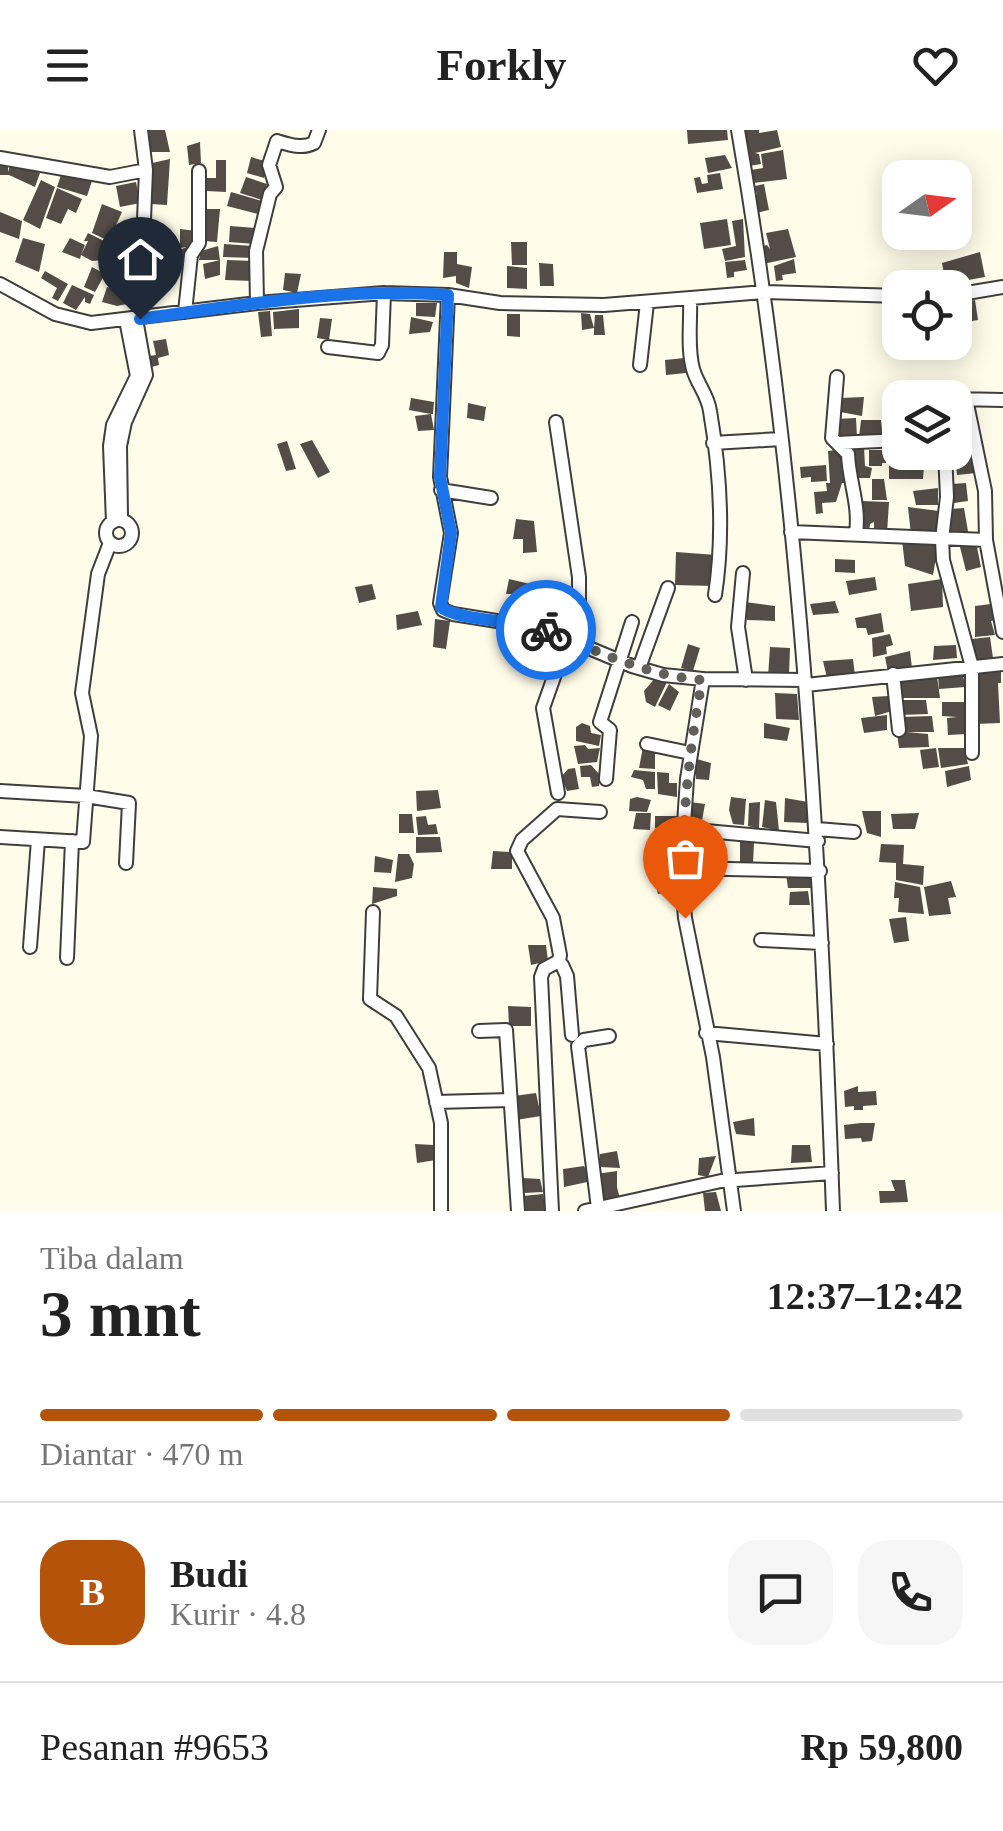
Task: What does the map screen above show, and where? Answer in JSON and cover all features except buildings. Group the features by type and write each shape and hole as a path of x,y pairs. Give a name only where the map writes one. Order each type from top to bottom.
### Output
{"street":[{"path":"117,521 110,446 112,425 146,376 134,320 147,205 141,130"},
{"path":"257,303 256,252 270,194 276,186 270,165 277,142 309,146 319,130"},
{"path":"738,130 765,292 805,682 820,871 833,1211"},
{"path":"0,158 110,177 146,170"},
{"path":"185,312 192,255 199,243 200,171"},
{"path":"0,284 66,319 91,323 384,293 448,295 500,303 646,303 765,292 882,295"},
{"path":"972,292 1003,286"},
{"path":"328,347 378,353 382,345 384,293"},
{"path":"448,295 442,367 441,490 451,533 440,603 443,610 530,625 639,668 702,680 805,682 1003,664"},
{"path":"690,300 692,365 706,394 713,443 720,547 716,595"},
{"path":"640,365 646,303"},
{"path":"834,443 831,432 838,377"},
{"path":"972,399 1003,400"},
{"path":"556,422 579,566 579,606 543,708 558,793"},
{"path":"713,443 781,439"},
{"path":"834,443 882,441"},
{"path":"834,443 844,446 848,454 848,478 857,504 856,533"},
{"path":"972,443 985,491 986,540 1003,632"},
{"path":"946,470 948,497 942,539 945,574 972,667 972,752"},
{"path":"441,490 491,498"},
{"path":"0,838 84,842 91,736 82,693 98,574 110,543 107,528 117,521 128,523 132,539 126,545 110,543"},
{"path":"791,532 986,540"},
{"path":"743,573 738,627 746,680"},
{"path":"639,668 668,588"},
{"path":"606,779 610,730 600,722 632,622"},
{"path":"894,674 899,730"},
{"path":"702,680 690,753 681,868 685,918 713,1057 734,1211"},
{"path":"647,744 690,753"},
{"path":"0,791 129,803 126,863"},
{"path":"552,1211 541,978 544,969 557,962 560,955 553,918 517,850 522,840 558,809 600,812"},
{"path":"684,829 818,835 854,832"},
{"path":"30,947 38,840"},
{"path":"66,958 72,842"},
{"path":"681,868 820,871"},
{"path":"373,912 370,998 391,1010 429,1068 441,1131 441,1211"},
{"path":"761,940 822,942"},
{"path":"557,962 567,976 572,1035"},
{"path":"480,1031 506,1030 518,1211"},
{"path":"706,1033 827,1044"},
{"path":"609,1036 584,1040 578,1046 592,1210 617,1208 731,1180 832,1173"},
{"path":"436,1102 510,1100"}],"way so far":[{"path":"546,630 632,666 702,680 687,778 681,868 685,918"}],"route":[{"path":"140,319 257,303 384,293 448,295 440,477 451,533 441,607 453,614 519,622 546,630"}]}
